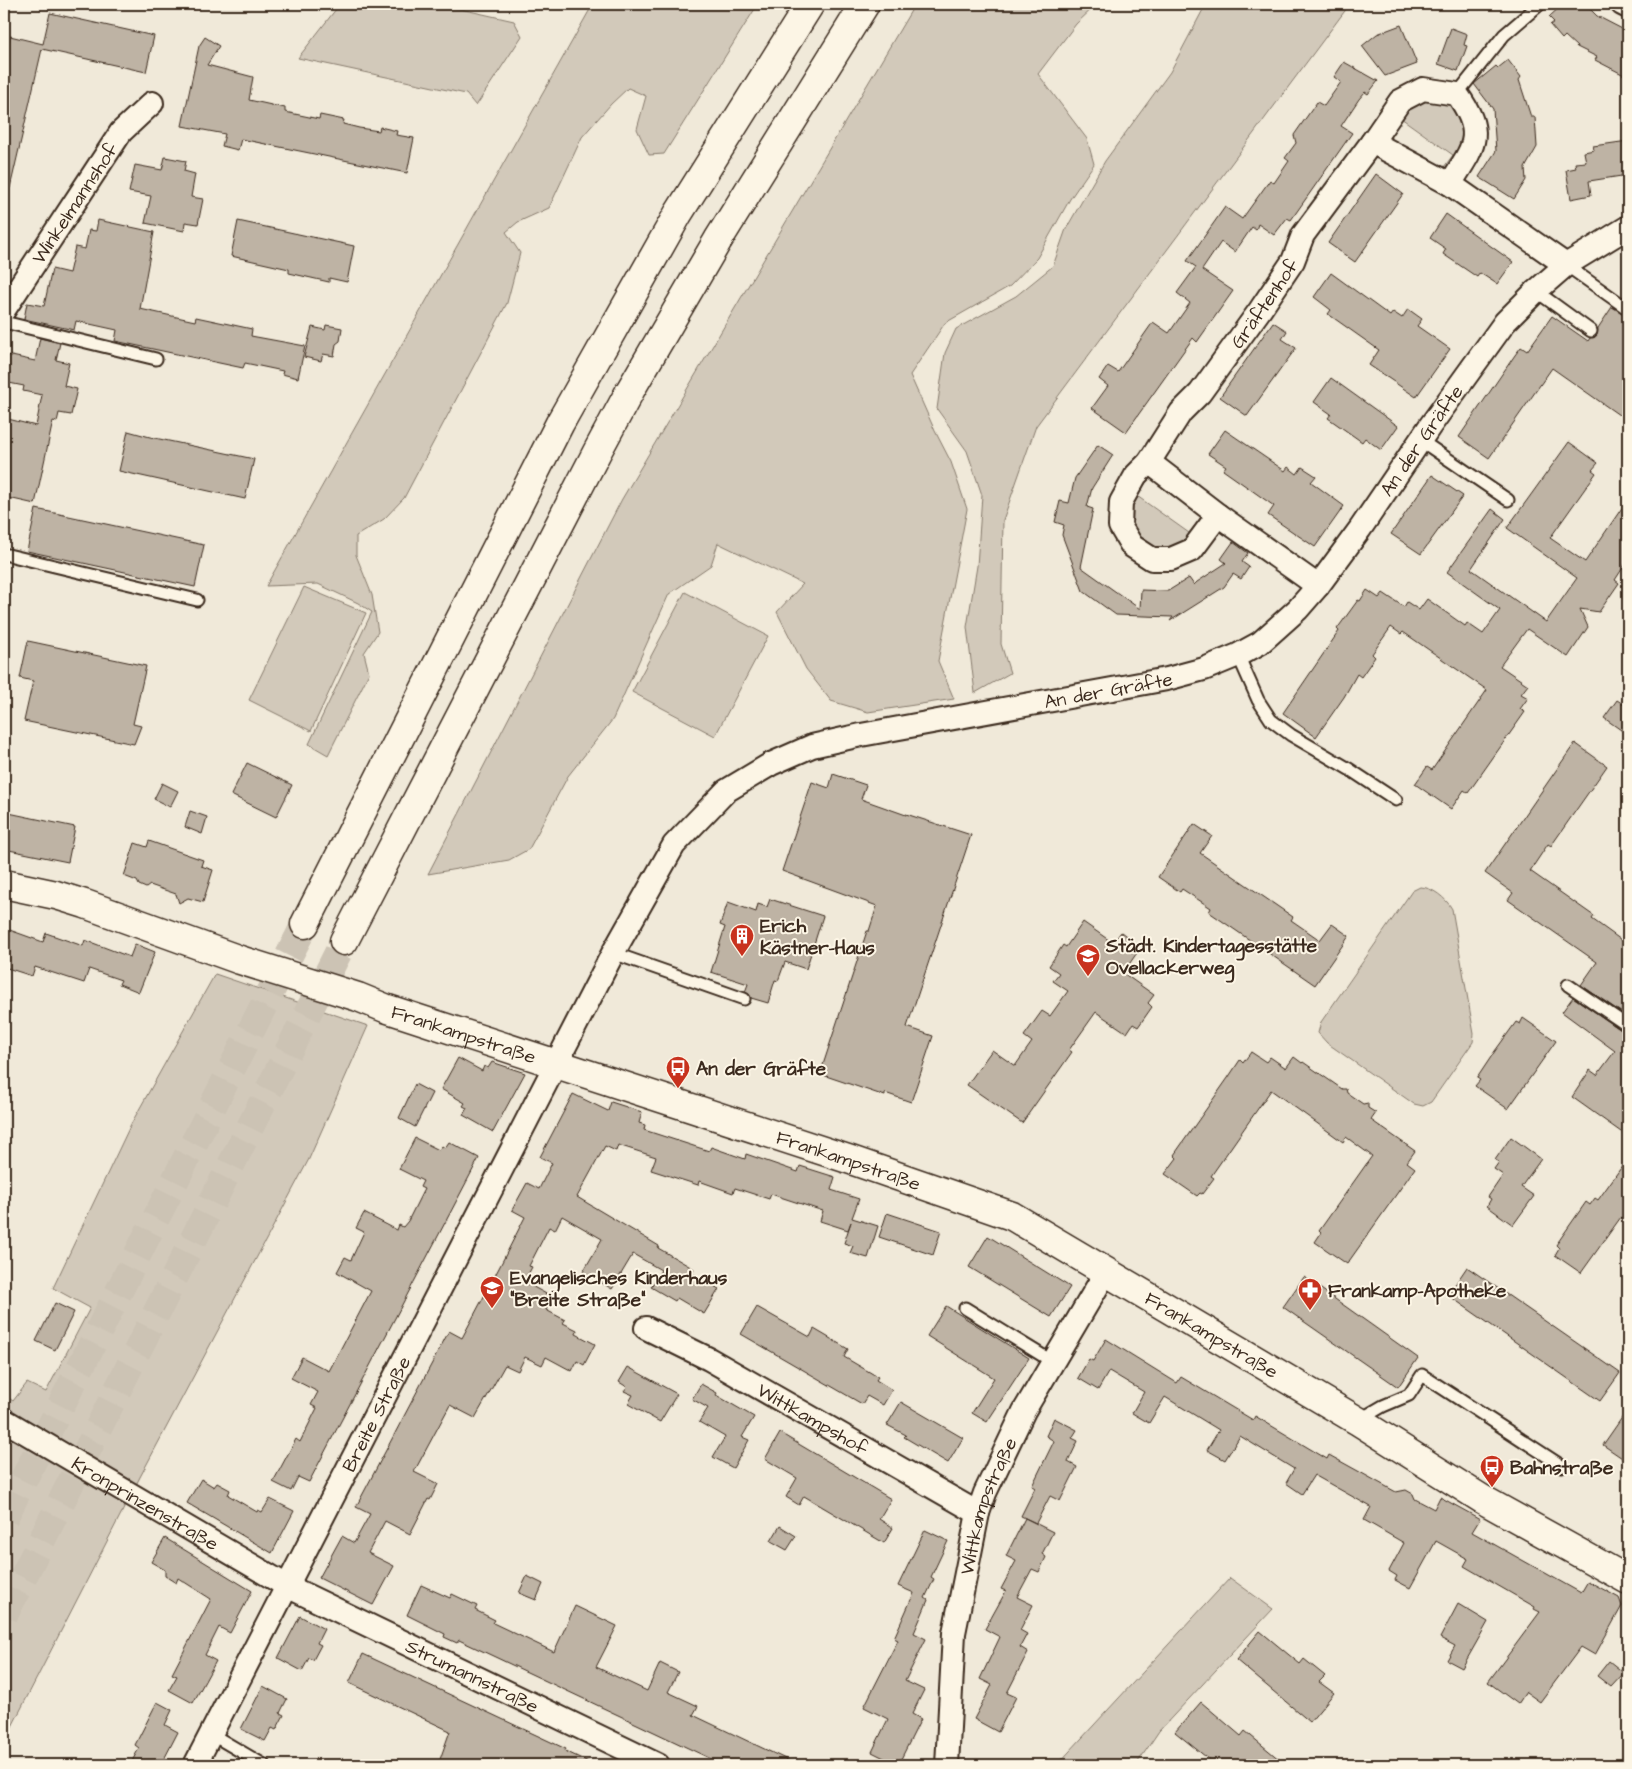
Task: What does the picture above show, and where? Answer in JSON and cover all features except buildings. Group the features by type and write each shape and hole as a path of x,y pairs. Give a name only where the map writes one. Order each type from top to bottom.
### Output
{"main road":[{"path":"305,924 560,423 678,214 810,4"},
{"path":"344,941 631,389 718,240 865,4"},
{"name":"Frankampstraße","path":"4,884 56,895 85,904 240,960 556,1062 851,1160 1012,1216 1358,1421 1482,1499 1628,1580"}],"street":[{"path":"1622,4 1628,7"},
{"name":"Gräftenhof","path":"1218,516 1192,550 1171,559 1152,559 1132,546 1120,526 1121,502 1136,475 1150,462 1181,412 1200,393 1260,310 1293,261 1303,235 1400,101 1423,89 1457,94"},
{"path":"1450,184 1471,150 1475,131 1470,112 1457,94"},
{"name":"Winkelmannshof","path":"4,310 121,132 152,103"},
{"path":"1372,142 1450,184 1566,265"},
{"name":"An der Gräfte","path":"556,1062 613,954 674,845 726,791 771,764 812,746 978,712 1167,679 1204,669 1238,655 1260,642 1298,609 1318,586 1505,322 1566,265 1628,227"},
{"path":"1150,462 1218,516 1318,586"},
{"name":"Breite Straße","path":"196,1765 556,1062"},
{"name":"Wittkampstraße","path":"947,1765 954,1634 978,1513 985,1493 1024,1411 1106,1272"},
{"name":"Wittkampshof","path":"646,1328 709,1358 978,1513"},
{"name":"Kronprinzenstraße","path":"4,1420 287,1586"},
{"name":"Strumannstraße","path":"287,1586 658,1765"}],"lane":[{"path":"1457,94 1504,35 1540,4"},
{"path":"1566,265 1628,309"},
{"path":"1536,291 1591,332"},
{"path":"4,322 156,359"},
{"path":"1420,440 1508,500"},
{"path":"4,554 198,600"},
{"path":"1238,655 1258,700 1271,720 1396,800"},
{"path":"613,954 744,999"},
{"path":"1568,985 1628,1026"},
{"path":"965,1308 1053,1362"},
{"path":"1358,1421 1384,1406 1409,1395 1422,1376 1562,1466"},
{"path":"211,1734 264,1765"}],"shaded area":[{"path":"340,4 438,4 514,21 522,36 476,106 466,94 298,58"},
{"path":"593,4 758,4 664,154 649,155 637,129 646,96 628,88 582,137 549,208 518,222 506,232 520,253 507,303 404,498 384,519 356,536 356,555 372,595 378,632 364,653 369,673 328,755 309,744 372,612 358,603 318,584 266,586"},
{"path":"915,4 1097,4 1076,24 1038,74 1087,139 1094,164 1070,199 1037,258 1010,286 945,323 910,375 951,462 967,509 938,661 954,699 868,712 831,701 806,669 777,612 803,584 718,543 711,565 669,594 613,719 568,776 529,849 509,860 428,874 622,499"},
{"path":"1206,4 1350,4 1036,426 1003,520 1001,644 1010,673 975,693 967,627 977,566 982,495 967,451 937,409 945,353 956,329 1016,296 1053,266 1066,229 1105,161 1170,72"},
{"path":"1420,99 1450,104 1462,121 1464,144 1447,170 1444,167 1453,155 1401,118 1405,107"},
{"path":"1145,477 1148,480 1137,496 1189,533 1201,517 1204,519 1190,539 1169,550 1150,548 1132,533 1129,502"},
{"path":"304,587 366,613 311,731 249,700"},
{"path":"685,592 768,636 715,736 632,692"},
{"path":"1425,887 1438,894 1452,909 1474,1034 1473,1042 1431,1102 1423,1106 1414,1104 1327,1043 1318,1033 1321,1022 1412,891"},
{"path":"215,974 368,1026 309,1159 140,1477 4,1742 4,1395 13,1401 27,1383 46,1392 90,1308 53,1288 131,1124"},
{"path":"1230,1578 1273,1609 1159,1731 1136,1765 1057,1765"}],"tunnel":[{"path":"4,1518 305,924"},
{"path":"4,1615 344,941"}],"place":[{"name":"Erich Kästner-Haus","path":"742,957"},
{"name":"Städt. Kindertagesstätte Ovellackerweg","path":"1088,977"},
{"name":"An der Gräfte","path":"678,1089"},
{"name":"Evangelisches Kinderhaus \"Breite Straße\"","path":"492,1309"},
{"name":"Frankamp-Apotheke","path":"1310,1311"},
{"name":"Bahnstraße","path":"1492,1488"}]}
